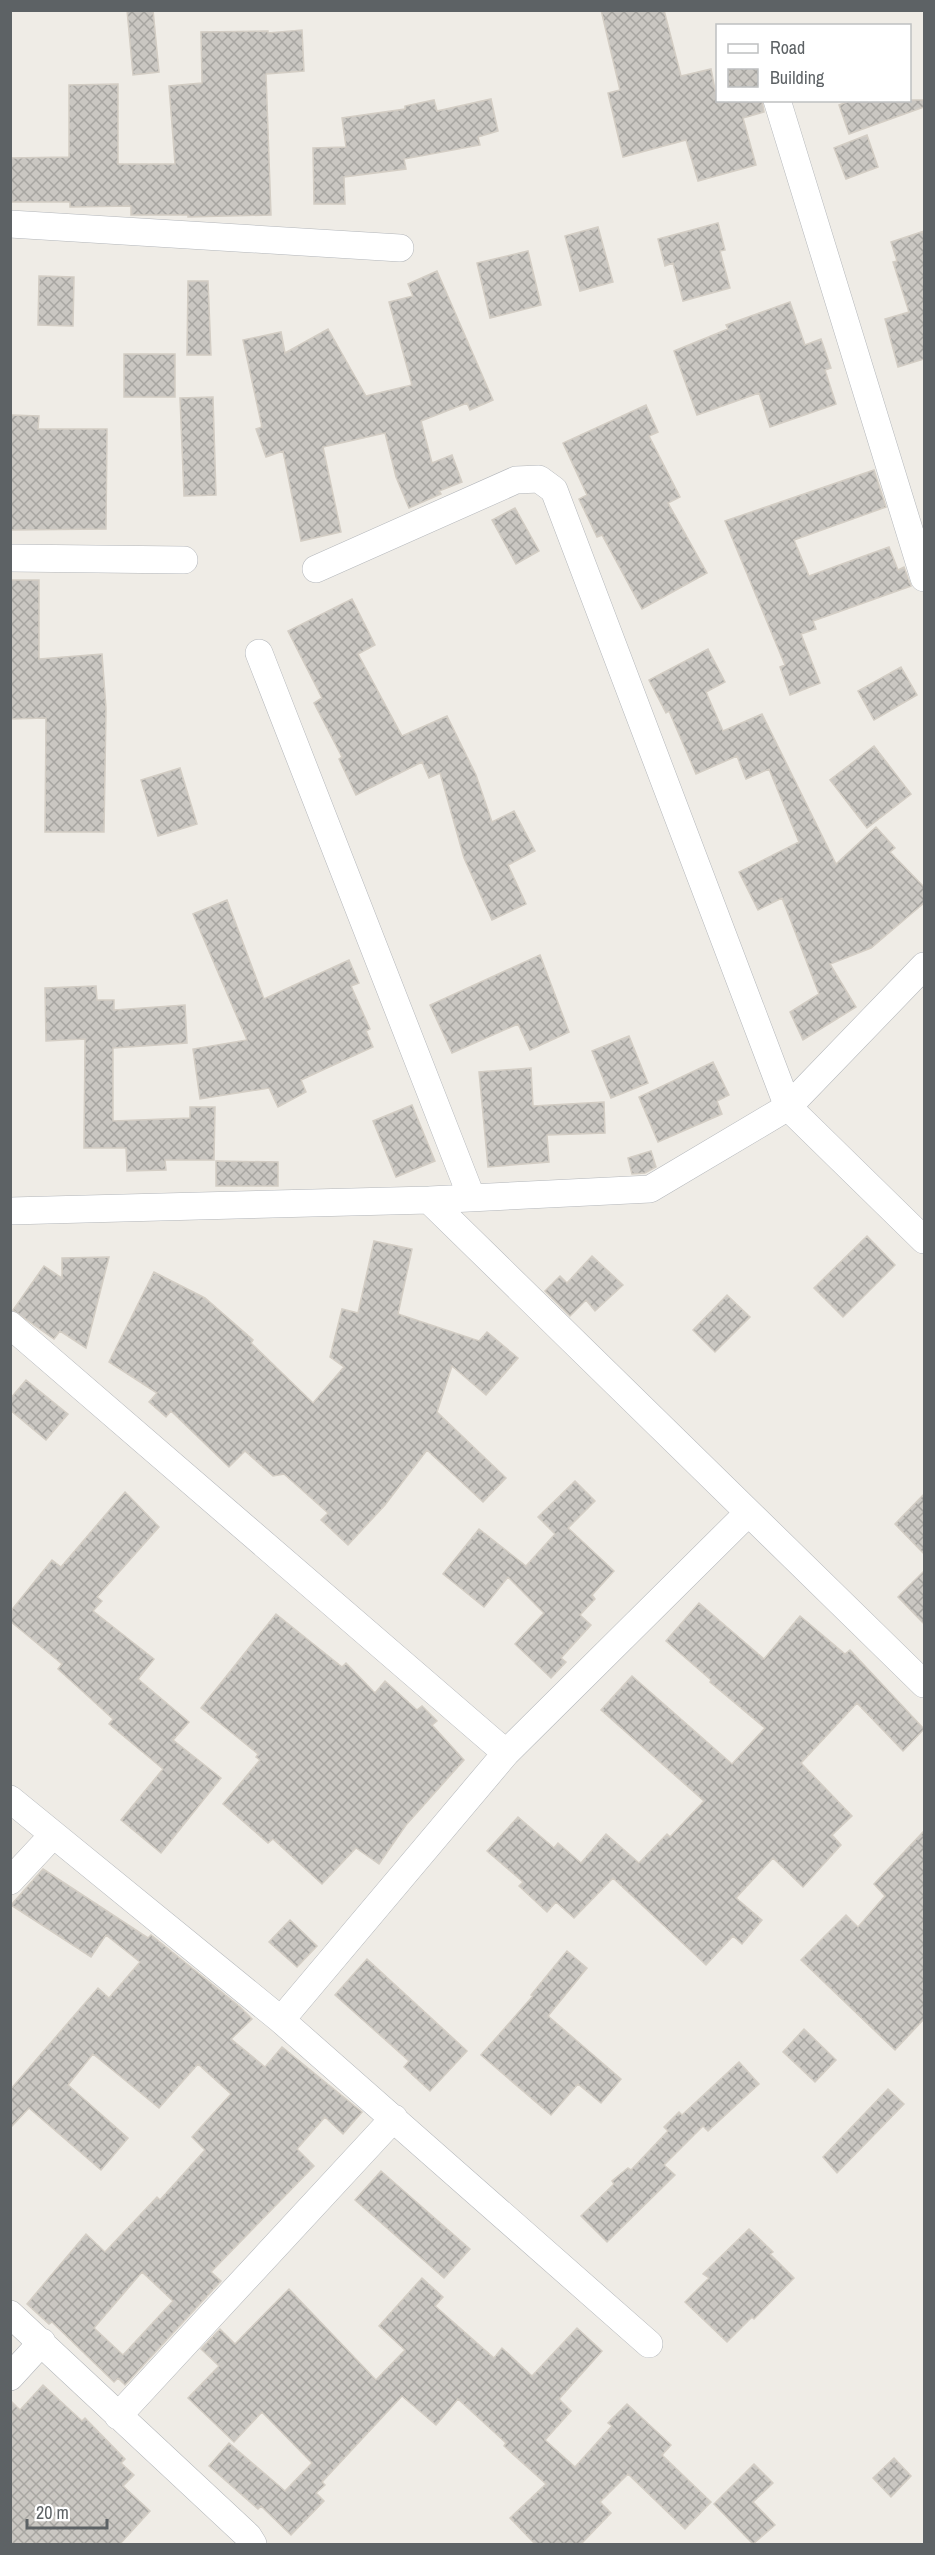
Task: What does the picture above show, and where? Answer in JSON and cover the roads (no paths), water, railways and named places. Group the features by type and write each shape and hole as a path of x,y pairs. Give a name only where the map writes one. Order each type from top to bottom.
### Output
{"street":[{"path":"778,102 924,578"},
{"path":"10,224 399,248"},
{"path":"316,569 516,480 539,479 554,489 788,1107 924,1240"},
{"path":"10,558 184,560"},
{"path":"259,653 471,1196"},
{"path":"10,1211 429,1200 471,1196 650,1189 788,1107 924,966"},
{"path":"429,1200 924,1684"},
{"path":"10,1325 506,1753"},
{"path":"281,2020 506,1753 748,1513"},
{"path":"10,1799 281,2020 649,2344"},
{"path":"10,1881 53,1835"},
{"path":"118,2416 394,2118"},
{"path":"10,2314 248,2536 253,2544"},
{"path":"10,2377 42,2342"}]}
